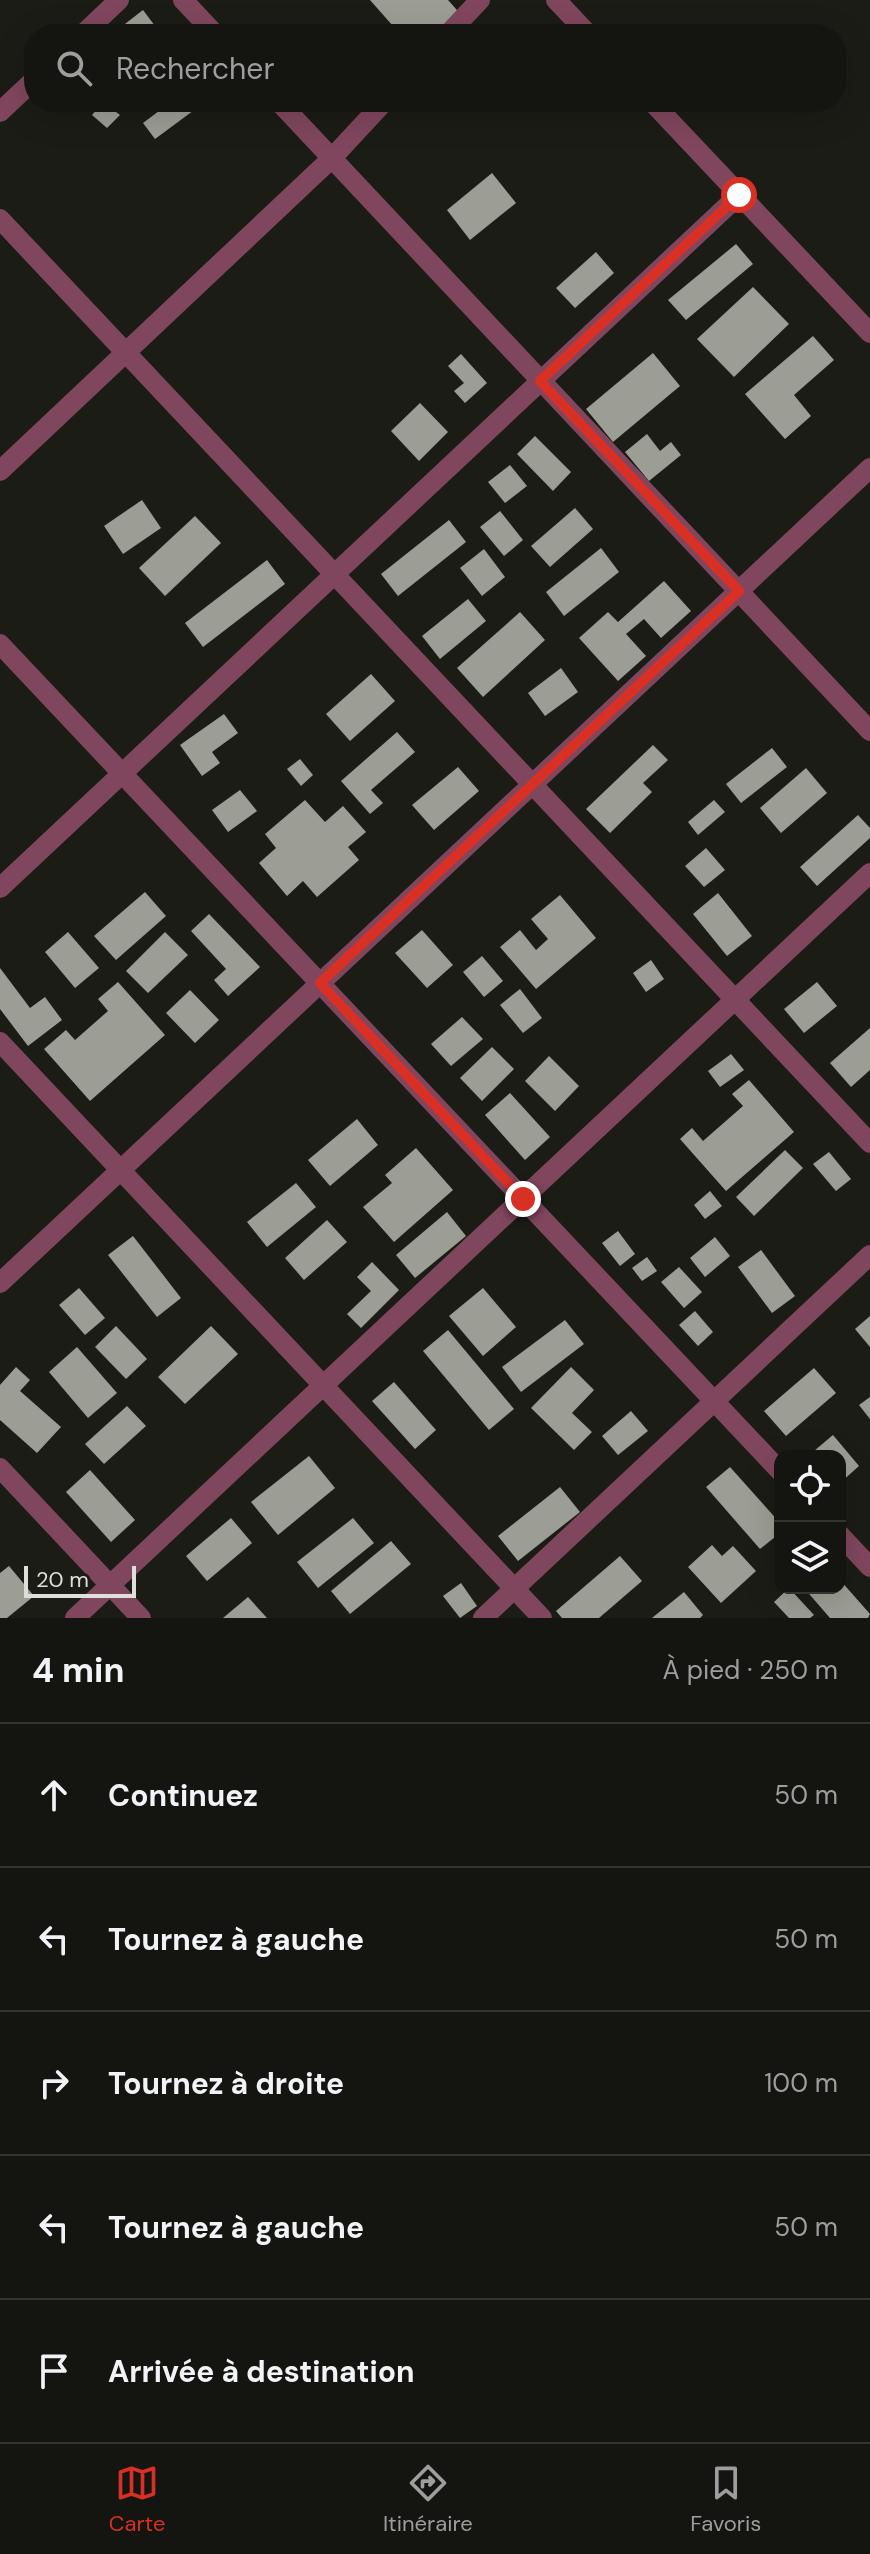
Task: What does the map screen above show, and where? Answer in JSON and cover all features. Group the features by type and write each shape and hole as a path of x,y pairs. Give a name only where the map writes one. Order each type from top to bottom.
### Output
{"street":[{"path":"94,24 119,0"},
{"path":"183,0 206,24"},
{"path":"457,24 480,0"},
{"path":"556,0 579,24"},
{"path":"0,112 24,89"},
{"path":"288,112 870,731"},
{"path":"0,471 332,158 375,112"},
{"path":"661,112 870,333"},
{"path":"0,888 739,195"},
{"path":"0,219 870,1143"},
{"path":"0,1283 870,468"},
{"path":"0,644 774,1465"},
{"path":"75,1618 870,873"},
{"path":"0,1042 542,1618"},
{"path":"483,1618 870,1255"},
{"path":"0,1468 141,1618"},
{"path":"846,1541 870,1567"}],"building":[{"path":"370,0 448,0 464,18 457,24 391,24"},
{"path":"143,10 154,24 125,24"},
{"path":"95,112 116,112 120,115 107,128 92,115"},
{"path":"158,112 191,112 155,139 143,123"},
{"path":"492,173 516,203 470,240 447,210"},
{"path":"736,244 753,264 686,320 668,300"},
{"path":"596,252 614,273 575,308 556,288"},
{"path":"753,287 789,324 734,377 697,339"},
{"path":"813,336 834,360 794,395 811,416 785,439 745,394"},
{"path":"653,353 680,386 613,442 586,409"},
{"path":"461,354 487,383 465,403 454,391 464,383 448,366"},
{"path":"420,403 448,432 419,461 391,431"},
{"path":"647,434 660,451 671,442 681,455 649,481 625,452"},
{"path":"535,436 571,472 553,491 517,454"},
{"path":"510,465 527,486 505,503 488,482"},
{"path":"142,500 161,528 123,554 104,526"},
{"path":"575,508 593,529 550,567 531,546"},
{"path":"500,511 523,540 504,556 480,527"},
{"path":"195,516 221,543 165,596 139,568"},
{"path":"449,520 466,542 398,596 381,574"},
{"path":"601,548 619,572 564,616 546,592"},
{"path":"484,549 505,577 482,596 460,568"},
{"path":"267,560 285,584 203,647 185,623"},
{"path":"664,581 691,611 661,638 644,619 626,634 646,656 618,681 579,638 608,612 618,622"},
{"path":"468,599 486,621 440,659 422,636"},
{"path":"520,612 545,640 483,697 457,668"},
{"path":"561,668 578,692 545,716 528,693"},
{"path":"371,674 395,701 350,741 326,714"},
{"path":"224,714 238,733 212,752 220,763 202,776 180,745"},
{"path":"397,732 415,752 371,790 383,803 370,814 341,781"},
{"path":"653,745 668,760 643,783 652,792 610,833 586,809"},
{"path":"772,748 787,767 741,803 726,784"},
{"path":"300,759 313,775 301,786 287,769"},
{"path":"458,767 479,791 434,830 412,805"},
{"path":"806,768 827,793 781,833 760,808"},
{"path":"240,790 257,811 228,832 212,810"},
{"path":"305,800 325,822 343,806 366,832 348,847 359,860 317,897 303,881 287,896 259,863 276,848 265,834"},
{"path":"714,800 725,812 698,835 688,822"},
{"path":"858,815 870,828 870,838 817,886 800,867"},
{"path":"706,848 725,870 704,887 685,866"},
{"path":"145,892 166,916 116,960 94,936"},
{"path":"718,893 752,936 727,956 693,914"},
{"path":"560,895 596,938 536,989 500,947 520,930 536,950 548,939 531,919"},
{"path":"209,914 260,967 228,996 214,980 226,969 191,931"},
{"path":"422,930 453,965 427,988 395,953"},
{"path":"68,932 99,968 75,988 45,952"},
{"path":"165,932 188,955 148,993 126,971"},
{"path":"482,956 503,981 484,997 463,972"},
{"path":"651,960 664,979 646,992 633,973"},
{"path":"0,968 30,1008 45,997 62,1020 28,1046 0,1009"},
{"path":"118,982 165,1035 90,1101 44,1049 66,1030 75,1040 108,1011 98,999"},
{"path":"817,982 837,1006 804,1033 784,1009"},
{"path":"520,989 542,1018 523,1033 500,1005"},
{"path":"190,990 219,1020 195,1043 166,1013"},
{"path":"462,1017 483,1039 451,1066 431,1044"},
{"path":"870,1028 870,1070 851,1087 830,1063"},
{"path":"492,1047 514,1069 482,1101 460,1078"},
{"path":"731,1054 744,1070 720,1087 708,1071"},
{"path":"549,1056 579,1086 555,1111 525,1081"},
{"path":"749,1080 794,1132 726,1191 680,1139 692,1128 703,1141 743,1106 732,1094"},
{"path":"510,1093 550,1137 525,1160 485,1115"},
{"path":"357,1119 378,1145 330,1186 308,1160"},
{"path":"416,1148 453,1190 394,1242 363,1207 392,1183 385,1175"},
{"path":"785,1150 803,1168 754,1216 736,1197"},
{"path":"829,1152 851,1179 836,1191 813,1164"},
{"path":"296,1183 316,1207 267,1247 247,1222"},
{"path":"710,1191 722,1206 705,1219 694,1205"},
{"path":"447,1212 466,1236 415,1278 396,1255"},
{"path":"327,1220 347,1242 304,1280 285,1258"},
{"path":"618,1231 635,1254 620,1266 602,1243"},
{"path":"133,1236 181,1298 157,1317 108,1255"},
{"path":"715,1237 730,1256 705,1277 690,1258"},
{"path":"761,1250 795,1296 772,1313 738,1267"},
{"path":"647,1257 657,1271 642,1281 632,1268"},
{"path":"372,1262 399,1290 361,1328 347,1314 371,1291 357,1277"},
{"path":"679,1267 702,1292 684,1308 661,1282"},
{"path":"79,1288 105,1318 85,1335 59,1305"},
{"path":"483,1288 516,1327 483,1356 449,1316"},
{"path":"695,1311 713,1332 698,1346 679,1325"},
{"path":"870,1316 870,1347 855,1329"},
{"path":"565,1320 584,1344 521,1392 502,1367"},
{"path":"116,1326 147,1359 126,1379 95,1347"},
{"path":"211,1326 238,1354 185,1404 158,1377"},
{"path":"448,1330 514,1409 489,1430 423,1351"},
{"path":"77,1347 117,1393 88,1418 49,1372"},
{"path":"16,1367 30,1380 20,1391 61,1427 37,1453 0,1420 0,1385"},
{"path":"571,1367 594,1390 572,1413 592,1432 574,1450 531,1408"},
{"path":"814,1368 836,1393 786,1436 764,1411"},
{"path":"394,1382 436,1430 415,1449 372,1401"},
{"path":"870,1397 870,1419 859,1405"},
{"path":"127,1406 146,1426 104,1464 85,1444"},
{"path":"631,1411 648,1431 618,1455 602,1436"},
{"path":"833,1435 846,1450 815,1450"},
{"path":"846,1450 859,1466 846,1478"},
{"path":"309,1456 335,1488 278,1535 251,1502"},
{"path":"730,1467 774,1516 774,1538 760,1549 706,1487"},
{"path":"90,1470 135,1520 111,1542 66,1492"},
{"path":"560,1487 580,1512 518,1561 498,1536"},
{"path":"231,1518 252,1543 207,1581 186,1556"},
{"path":"353,1518 374,1543 318,1588 297,1562"},
{"path":"391,1541 411,1564 350,1614 331,1591"},
{"path":"712,1545 722,1556 733,1546 756,1571 721,1603 688,1567"},
{"path":"620,1556 642,1581 599,1618 562,1618 556,1611"},
{"path":"9,1566 34,1596 7,1618 0,1618 0,1573"},
{"path":"461,1583 477,1606 460,1618 443,1596"},
{"path":"846,1587 870,1614 868,1618 830,1618 809,1594 846,1594"},
{"path":"684,1592 703,1615 700,1618 652,1618"},
{"path":"783,1594 795,1594 814,1615 810,1618 789,1618 774,1602"},
{"path":"248,1597 267,1618 223,1618"}],"route":[{"path":"523,1199 320,983 739,591 540,381 739,195"}]}
